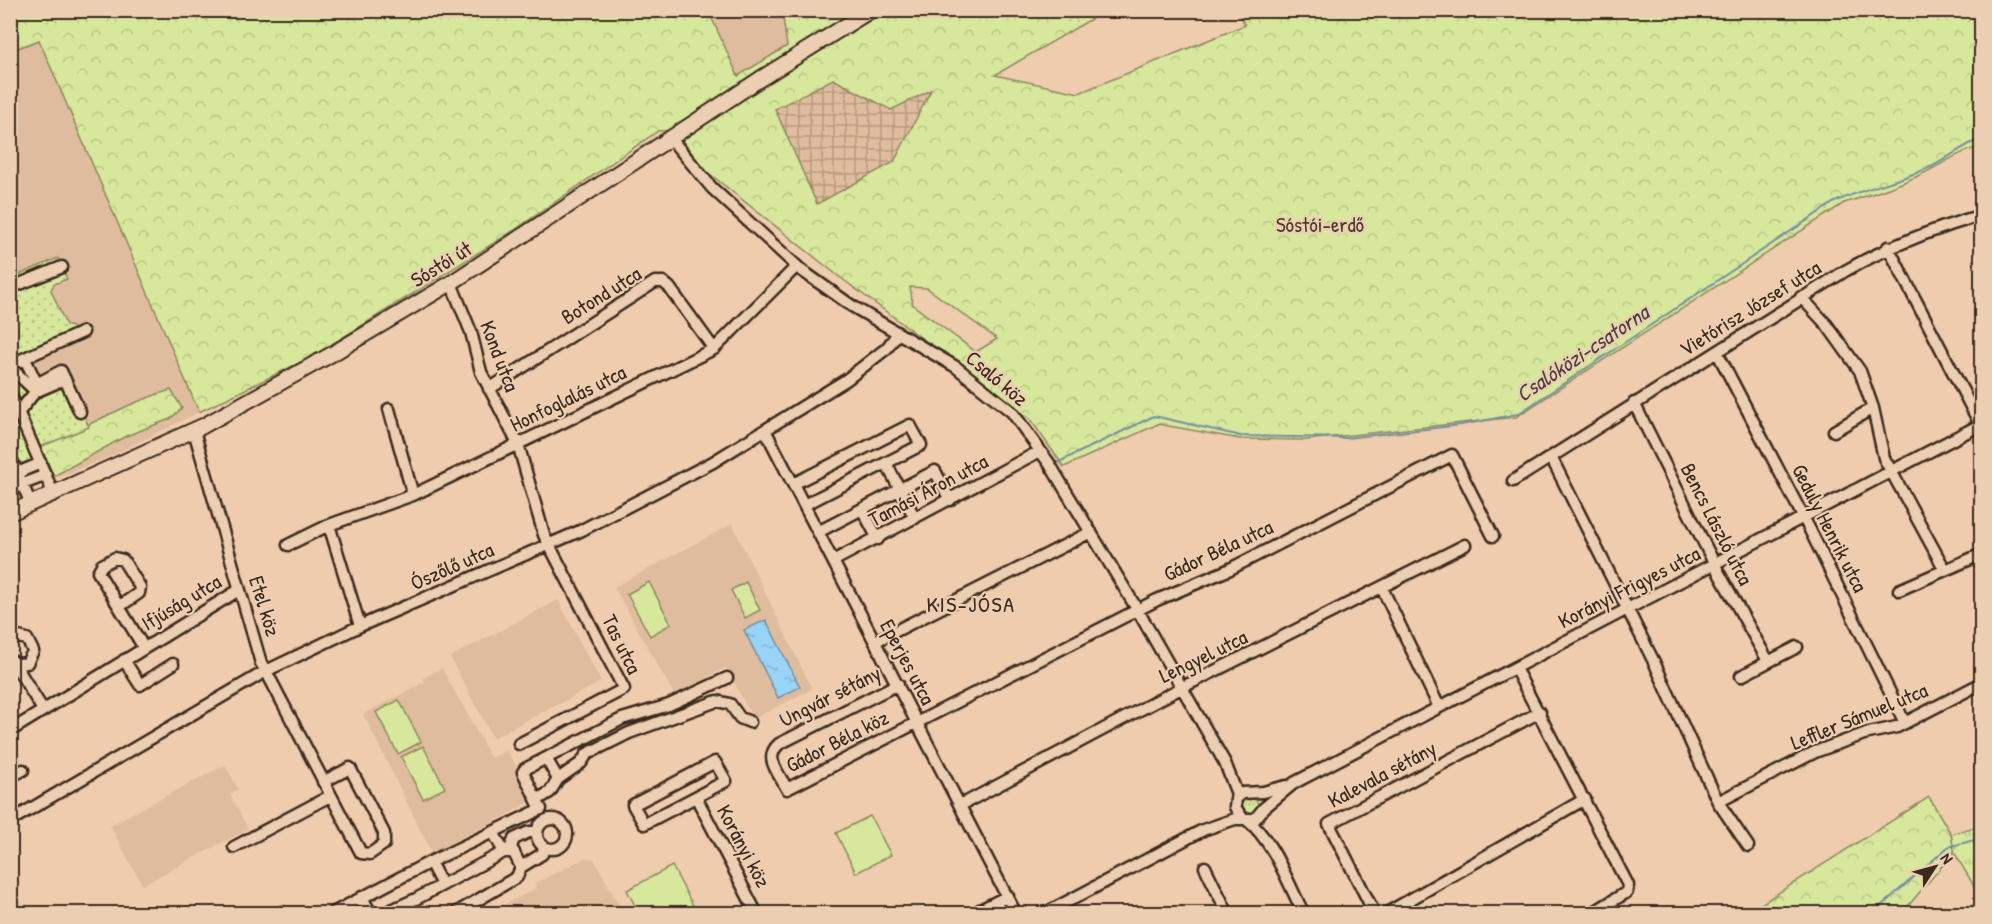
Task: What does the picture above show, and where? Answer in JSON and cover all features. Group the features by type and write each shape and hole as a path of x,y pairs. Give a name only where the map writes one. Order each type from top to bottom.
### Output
{"main road":[{"name":"Sóstói út","path":"10,513 194,430 269,390 452,283 783,64 872,10"}],"street":[{"name":"Csaló köz","path":"670,139 712,188 797,266 852,306 956,368 1012,412 1040,451 1091,532 1225,763 1253,792"},
{"name":"Vietórisz József utca","path":"1513,481 1801,297 1888,247 1982,215"},
{"path":"1888,247 1981,426"},
{"name":"Honfoglalás utca","path":"288,546 329,525 413,495 714,349 797,266"},
{"path":"10,288 62,267"},
{"name":"Botond utca","path":"489,389 655,282 663,282 669,287 714,349"},
{"name":"Kond utca","path":"452,283 471,332 481,372 518,444 544,535 550,544"},
{"path":"1801,297 1845,348 1860,371 1873,408 1884,458 1944,568"},
{"path":"13,364 83,332"},
{"name":"Ószőlő utca","path":"10,820 266,671 360,626 550,544 642,500 765,430 846,380 887,348 898,333"},
{"name":"Geduly Henrik utca","path":"1717,352 1804,518 1905,723"},
{"path":"13,364 26,361 34,386 19,412"},
{"path":"54,495 11,396 61,371 80,412"},
{"name":"Bencs László utca","path":"1635,403 1714,564 1768,662"},
{"path":"1834,431 1873,408"},
{"path":"389,409 413,495"},
{"path":"794,484 910,424 921,445 804,505"},
{"name":"Korányi Frigyes utca","path":"1203,830 1245,820 1262,812 1294,783 1981,426"},
{"name":"Etel köz","path":"194,430 261,663 330,796 361,853 370,854 384,844 384,833 350,768 323,782"},
{"name":"Eperjes utca","path":"765,430 1017,914"},
{"name":"Tamási Áron utca","path":"833,561 1040,451"},
{"name":"Gádor Béla utca","path":"918,724 1137,609 1228,570 1452,454 1493,536"},
{"path":"10,456 14,474 23,484 31,504"},
{"path":"1551,456 1627,609 1718,802 1748,846"},
{"path":"14,474 41,463"},
{"path":"886,463 915,518"},
{"path":"818,532 935,471 950,500"},
{"path":"10,489 46,475"},
{"path":"862,509 878,538"},
{"path":"329,525 360,626"},
{"path":"876,641 1091,532"},
{"name":"Tas utca","path":"519,744 624,689 550,544"},
{"name":"Lengyel utca","path":"961,804 1181,688 1465,545"},
{"path":"1899,590 1944,568 1957,566 1982,554"},
{"path":"1382,588 1439,707"},
{"name":"Ifjúság utca","path":"10,731 239,590"},
{"name":"Ifjúság utca","path":"120,606 144,648"},
{"path":"10,641 23,638 33,647 30,660 22,664 12,662"},
{"path":"1741,676 1797,647"},
{"path":"124,660 140,686 173,664"},
{"path":"12,662 43,710"},
{"path":"1515,668 1586,798 1628,885 1627,892 1591,914"},
{"path":"331,914 430,862 541,809 524,772 525,769 622,719 669,705 727,678"},
{"name":"Leffler Sámuel utca","path":"1718,802 1815,752 1905,723 1982,683"},
{"name":"Ungvár sétány","path":"779,744 898,684"},
{"path":"537,800 550,792 558,779 581,763 587,754 629,733 717,701 730,704 740,718 750,722"},
{"name":"Kalevala sétány","path":"1376,914 1329,824 1540,712"},
{"path":"622,719 629,733"},
{"name":"Gádor Béla köz","path":"779,744 772,750 770,758 787,789 896,732 918,724"},
{"path":"546,758 558,779"},
{"path":"715,762 726,781 696,797 644,824 633,805 715,762"},
{"name":"Csaló köz","path":"1225,763 1235,801"},
{"path":"10,777 23,770"},
{"name":"Korányi Frigyes utca","path":"1044,914 1203,830 1242,793 1294,783"},
{"path":"1253,792 1262,799 1265,842"},
{"path":"234,847 330,796"},
{"name":"Korányi köz","path":"696,797 758,914"},
{"path":"1385,914 1586,798"},
{"path":"1235,801 1237,814 1265,842 1304,914"},
{"path":"554,819 564,825 567,834 563,843 554,849 545,847 538,838 537,832 541,824 554,819"},
{"path":"493,832 521,867"},
{"path":"382,914 509,852 514,839 529,832 537,832"},
{"path":"454,914 517,876 521,867 542,854 545,847"},
{"path":"430,862 442,885"},
{"path":"1204,867 1228,914"},
{"path":"972,914 1008,896"},
{"path":"362,897 371,914"}],"shaded area":[{"path":"708,11 782,11 787,46 738,76"},
{"path":"39,40 199,412 115,454 11,497 11,51"},
{"path":"833,79 891,110 932,89 894,162 817,204 775,109"},
{"path":"732,524 812,689 753,719 726,667 675,696 614,587"},
{"path":"558,600 601,682 493,738 450,657"},
{"path":"442,668 491,758 507,750 533,800 494,822 495,825 488,828 486,825 432,853 363,714 425,682 423,678"},
{"path":"225,765 238,789 230,794 248,829 142,885 110,825"},
{"path":"585,858 594,859 623,913 487,913 537,888 535,883"}],"green space":[{"name":"Sóstói-erdő","path":"708,10 738,76 787,46 782,11 1105,11 995,75 1079,93 1245,25 1238,11 1981,10 1982,147 1959,154 1903,182 1844,203 1516,417 1306,440 1240,439 1158,424 1064,467 1030,419 837,275 705,170 674,130 658,131 513,231 313,356 199,412 39,40 11,51 11,11","holes":["833,79 891,110 931,90 894,162 817,204 775,109","910,287 927,288 997,339 976,352 913,305"]},
{"path":"58,258 67,279 54,284 51,290 66,325 72,327 76,337 28,357 30,376 24,379 67,375 89,427 35,449 48,481 11,497 11,278"},
{"path":"171,390 182,408 170,419 126,436 54,476 40,447 137,402"},
{"path":"649,582 671,624 650,636 627,594"},
{"path":"746,582 760,610 745,618 731,590"},
{"path":"399,700 421,742 398,754 376,712"},
{"path":"423,746 445,788 423,799 401,757"},
{"path":"1249,797 1255,800 1258,806 1255,812 1249,815 1243,812 1240,806 1243,800"},
{"path":"1929,797 1951,834 1954,852 1902,913 1747,913"},
{"path":"870,816 891,855 856,873 836,833"},
{"path":"1981,825 1981,898 1954,852 1951,834"},
{"path":"672,866 697,913 639,913 627,890"}],"water":[{"path":"766,620 800,687 778,698 744,630"}],"waterway":[{"name":"Csalóközi-csatorna","path":"1057,463 1154,416 1241,436 1346,438 1461,425 1518,414 1833,203 1933,166 1982,138"},
{"path":"1872,914 1948,847 1982,838"}],"district":[{"name":"KIS-JÓSA","path":"971,604"}]}
